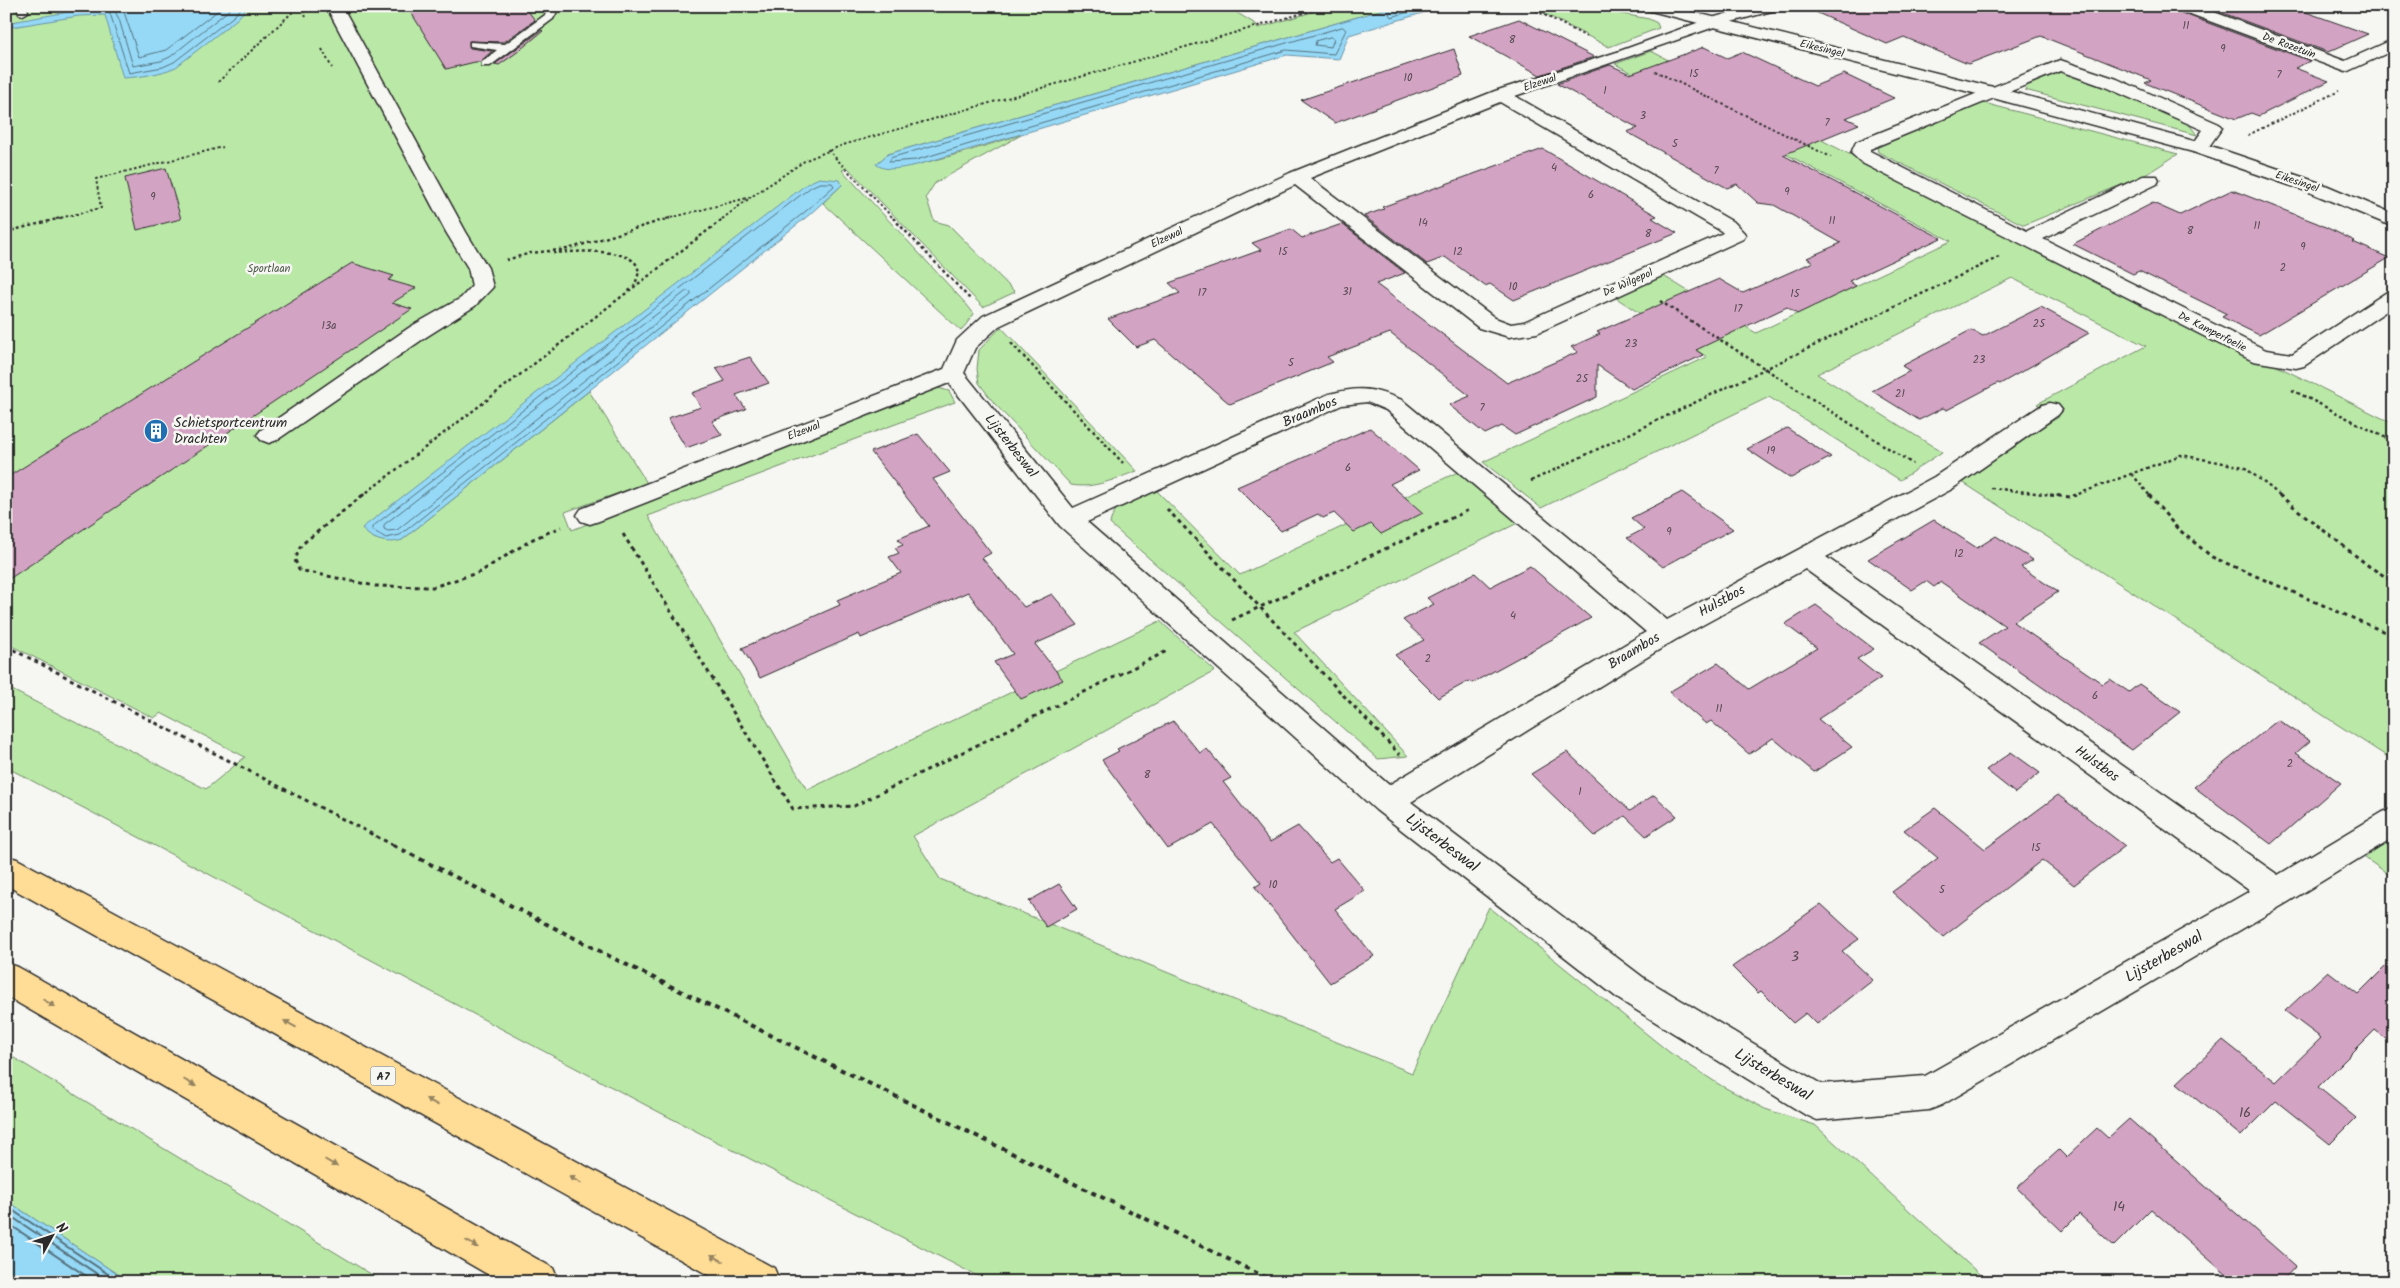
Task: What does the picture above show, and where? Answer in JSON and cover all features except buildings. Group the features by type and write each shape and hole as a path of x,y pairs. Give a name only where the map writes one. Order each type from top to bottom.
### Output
{"highway":[{"name":"A7","path":"6,869 760,1282"},
{"path":"6,978 539,1282"}],"street":[{"path":"269,435 418,332 468,302 483,286 478,268 456,232 334,6"},
{"name":"Eikesingel","path":"1649,6 1995,93 2199,148 2316,188 2394,221"},
{"name":"Elzewal","path":"598,512 953,374 965,345 991,321 1297,177 1501,96 1714,22 1773,6"},
{"name":"De Rozetuin","path":"2183,6 2346,67 2394,44"},
{"path":"1995,93 2060,65 2111,84 2213,128 2199,148"},
{"name":"De Kamperfoelie","path":"1995,93 1965,102 1862,146 1860,153 2261,356 2296,361 2394,296"},
{"name":"De Wilgepol","path":"1297,177 1487,323 1509,332 1530,328 1630,281 1736,235 1728,226 1501,96"},
{"path":"2027,239 2150,180"},
{"name":"Lijsterbeswal","path":"953,374 1069,520"},
{"name":"Braambos","path":"1069,520 1338,399 1369,395 1394,405 1665,633 1387,801"},
{"name":"Hulstbos","path":"1665,633 1943,483 2050,410"},
{"path":"1069,520 1198,636 1387,801"},
{"name":"Hulstbos","path":"1806,556 2276,892"},
{"name":"Lijsterbeswal","path":"1387,801 1632,989 1817,1102 1929,1093 2276,892"},
{"path":"2276,892 2394,821"}],"lane":[{"path":"486,64 549,16 555,6"},
{"path":"474,44 507,48"}],"path":[{"path":"218,82 299,6"},
{"path":"1328,6 828,150 806,160 751,197 301,545 295,560 299,570 375,586 433,587 480,572 533,539 598,512 793,809 854,806 1198,636 1765,370 2016,248 2027,239"},
{"path":"1527,6 1838,160"},
{"path":"2213,128 2240,139 2343,90"},
{"path":"6,232 101,208 96,179 223,147"},
{"path":"828,150 1423,779"},
{"path":"478,268 531,253 568,249 697,210 751,197"},
{"path":"531,253 602,251 622,256 629,259 637,269 638,279 632,288"},
{"path":"1630,281 1765,370 1943,483 2070,497 2181,456 2244,468 2370,568 2394,582"},
{"path":"2132,474 2177,528 2212,557 2394,636"},
{"path":"6,646 615,960 1275,1282"}],"green space":[{"name":"Sportlaan","path":"6,6 1226,6 1257,25 1255,26 1258,28 1333,6 1395,6 888,154 876,164 886,167 902,167 923,163 1021,135 935,183 926,197 934,221 949,225 1015,292 983,307 848,168 842,170 974,314 961,331 823,203 842,185 438,471 363,528 370,536 380,540 402,540 589,391 647,483 565,512 572,530 934,389 938,388 949,391 955,402 648,516 807,790 1160,621 1215,671 913,836 940,879 1412,1073 1489,907 1669,1052 1720,1085 1765,1109 1815,1125 1988,1282 989,1282 657,1111 6,767 6,687 206,789 245,757 161,713 154,718 6,643"},
{"path":"1530,6 1580,6 1649,19 1657,23 1659,28 1609,47"},
{"path":"1651,51 1831,145 2394,424 2394,761 1956,478 2059,417 2037,404 2146,346 2012,278 1817,374 1942,452 1900,480 1769,397 1541,508 1483,462 1707,357 1610,294 1657,272 1756,333 1951,241 1615,64"},
{"path":"2065,70 2186,120 2197,135 2025,90 2027,86"},
{"path":"1984,103 2178,154 2145,175 2024,225 1878,152 1877,146 1972,105"},
{"path":"1001,327 1137,471 1088,486 1071,485 994,403 979,383 977,369 979,350"},
{"path":"1462,470 1526,519 1294,632 1408,756 1378,759 1110,524 1112,516 1120,505 1153,487 1240,575"},
{"path":"2394,835 2394,878 2365,858"},
{"path":"6,1053 384,1282 129,1282 6,1200"}],"water":[{"path":"102,6 249,6 237,19 176,67 130,78 123,78 105,15 79,16 6,28 6,23"},
{"path":"1395,6 1446,6 1349,35 1339,59 1287,55 917,165 890,169 876,164 888,154"},
{"path":"819,178 840,180 842,185 809,215 402,540 386,542 365,532 362,528 808,183"},
{"path":"6,1200 129,1282 6,1282"}],"place":[{"name":"Schietsportcentrum Drachten","path":"156,431"}]}
